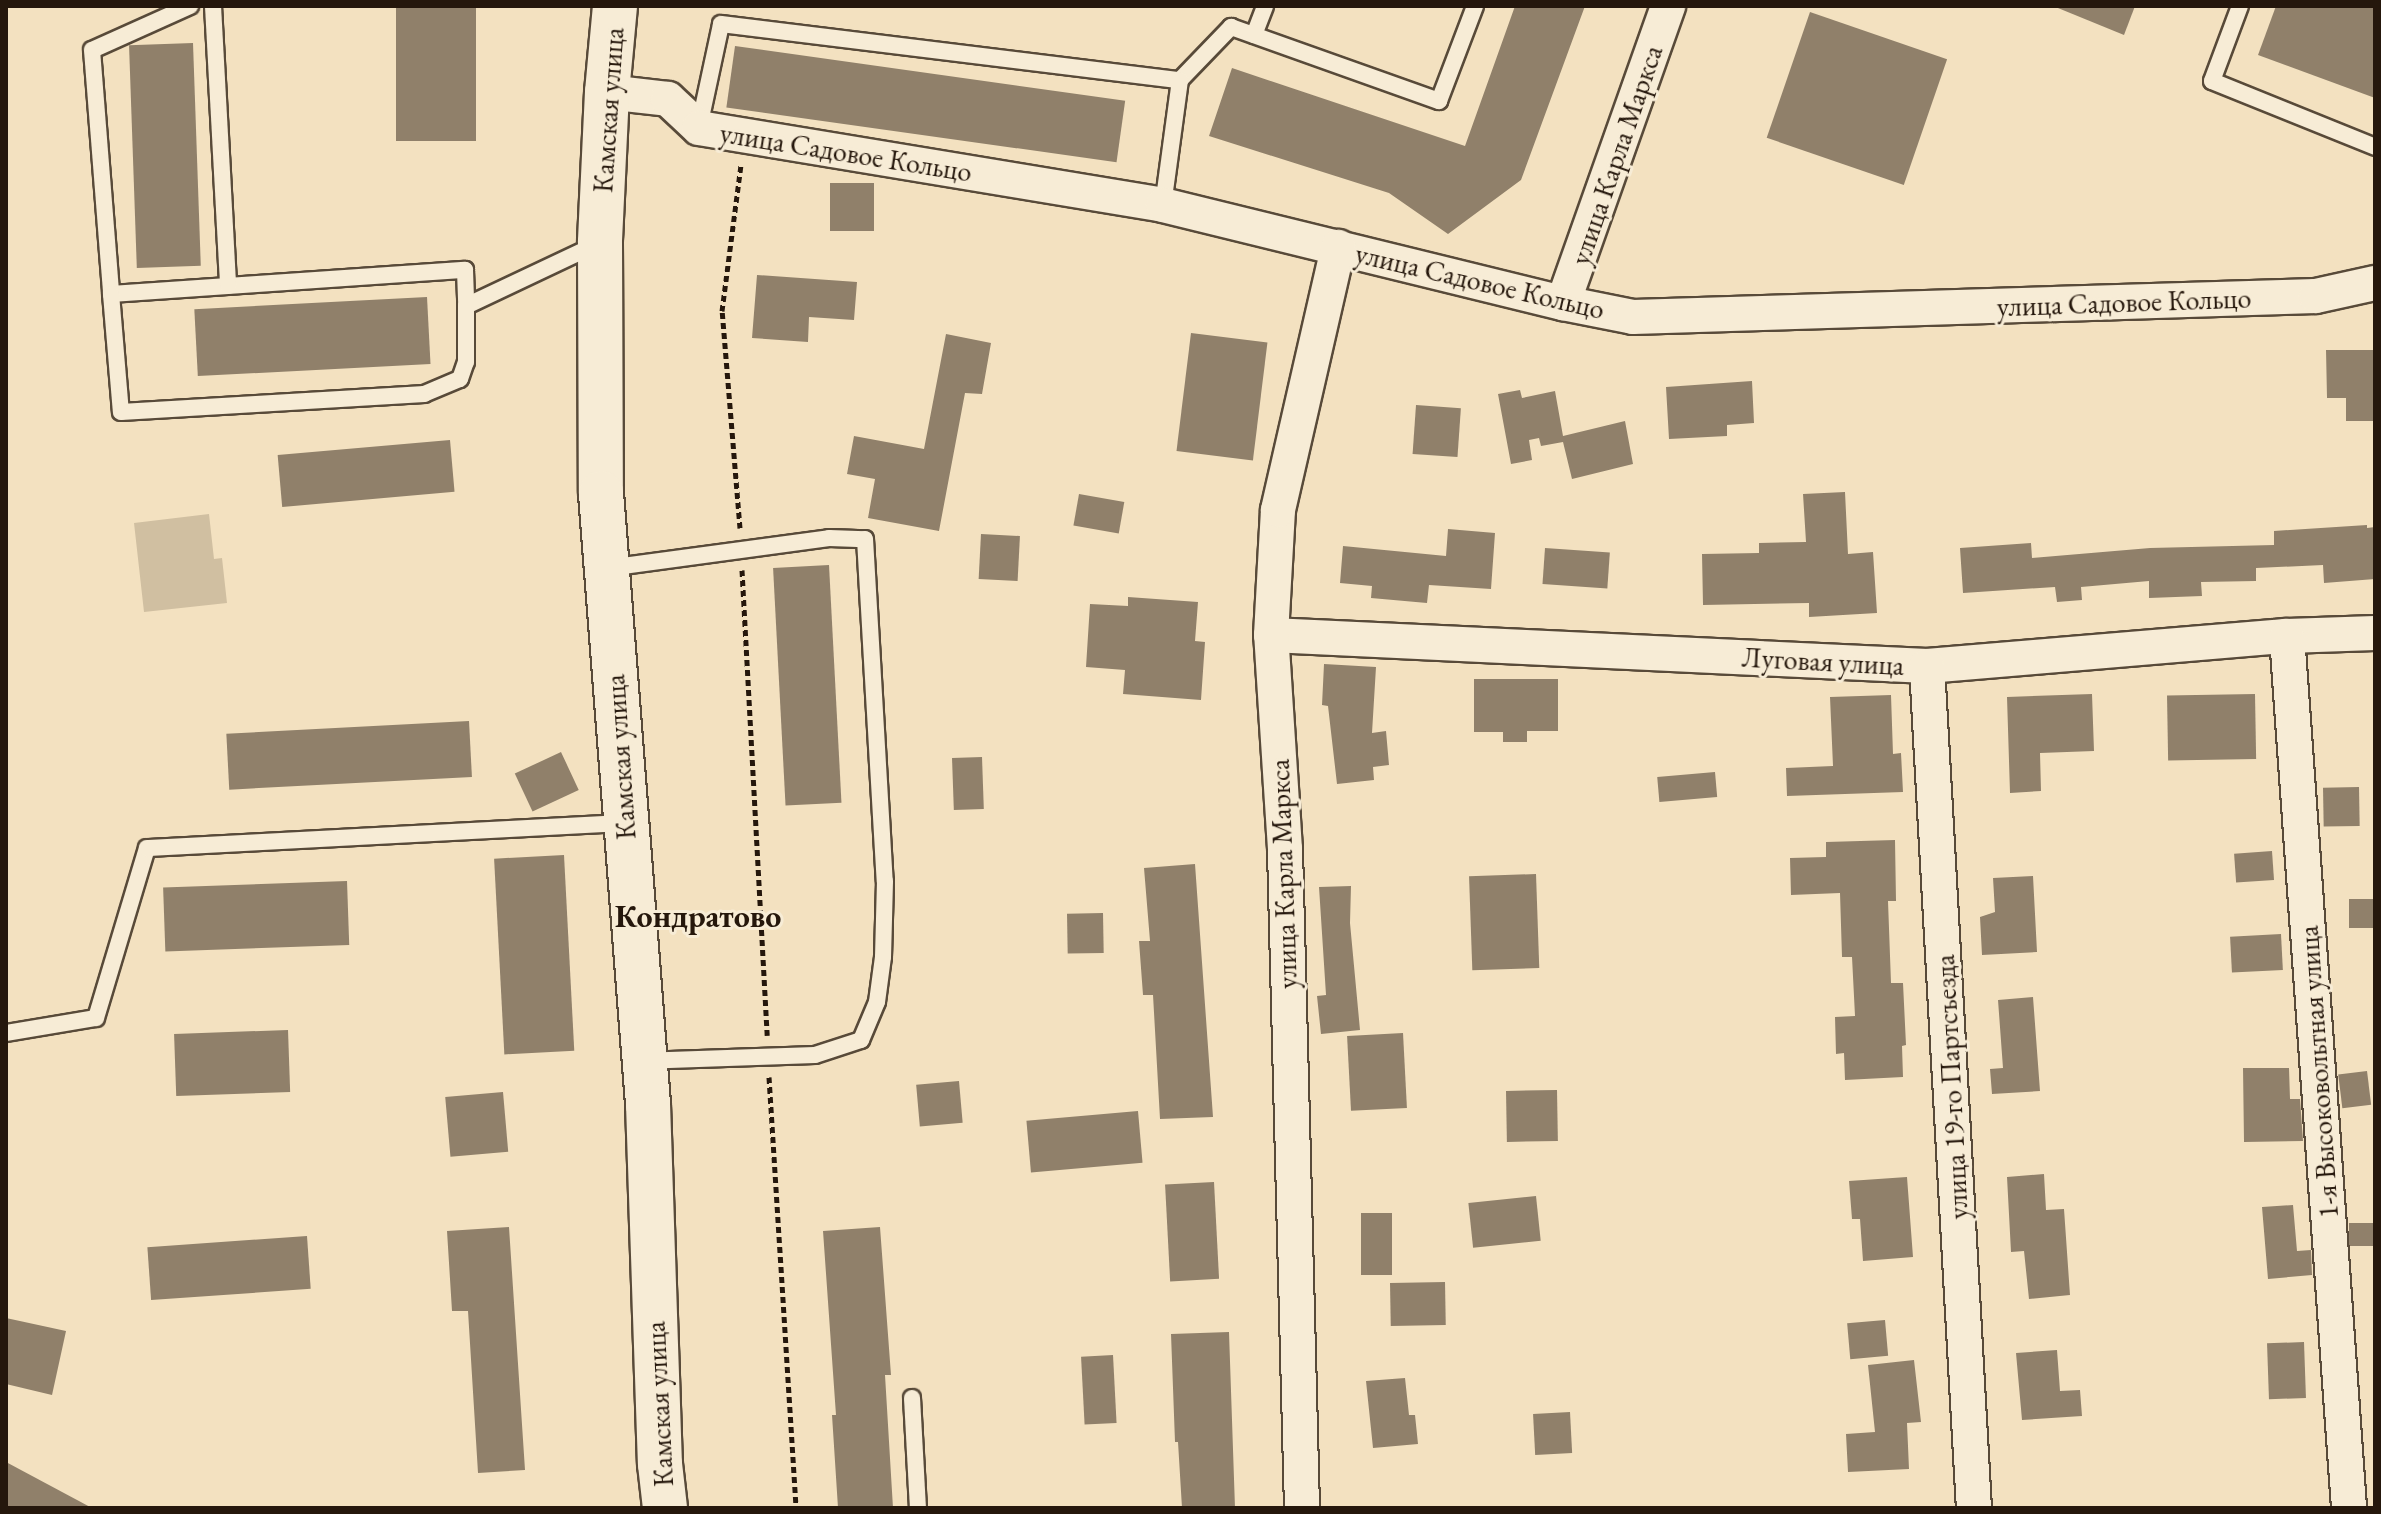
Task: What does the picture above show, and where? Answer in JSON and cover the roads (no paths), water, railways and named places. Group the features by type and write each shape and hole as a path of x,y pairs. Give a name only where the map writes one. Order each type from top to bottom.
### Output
{"street":[{"name":"Камская улица","path":"615,6 607,92 600,243 601,493 644,1061 660,1464 665,1508"},
{"name":"улица Карла Маркса","path":"1563,303 1668,6"},
{"name":"улица Садовое Кольцо","path":"607,92 668,99 699,128 1163,205 1563,303 1633,317 2316,296 2375,283"},
{"name":"улица Карла Маркса","path":"1302,1508 1285,849 1271,635 1278,510 1338,247"},
{"name":"Луговая улица","path":"1271,635 1927,666 2287,636 2375,633"},
{"name":"1-я Высоковольтная улица","path":"2287,636 2349,1508"},
{"name":"улица 19-го Партсъезда","path":"1927,666 1974,1508"}],"lane":[{"path":"111,294 465,270 466,362 460,379 424,394 121,412 111,294 92,50 190,6"},
{"path":"213,6 228,286"},
{"path":"1254,35 1265,6"},
{"path":"1163,205 1180,80 1231,27 1439,101 1475,6"},
{"path":"2240,6 2212,81 2375,147"},
{"path":"699,128 721,24 1180,80"},
{"path":"466,306 600,243"},
{"path":"606,568 829,538 865,539 885,881 883,957 877,1002 861,1040 815,1055 644,1061"},
{"path":"6,1033 96,1018 147,848 625,823"},
{"path":"912,1398 918,1508"}],"district":[{"name":"Кондратово","path":"698,916"}]}
